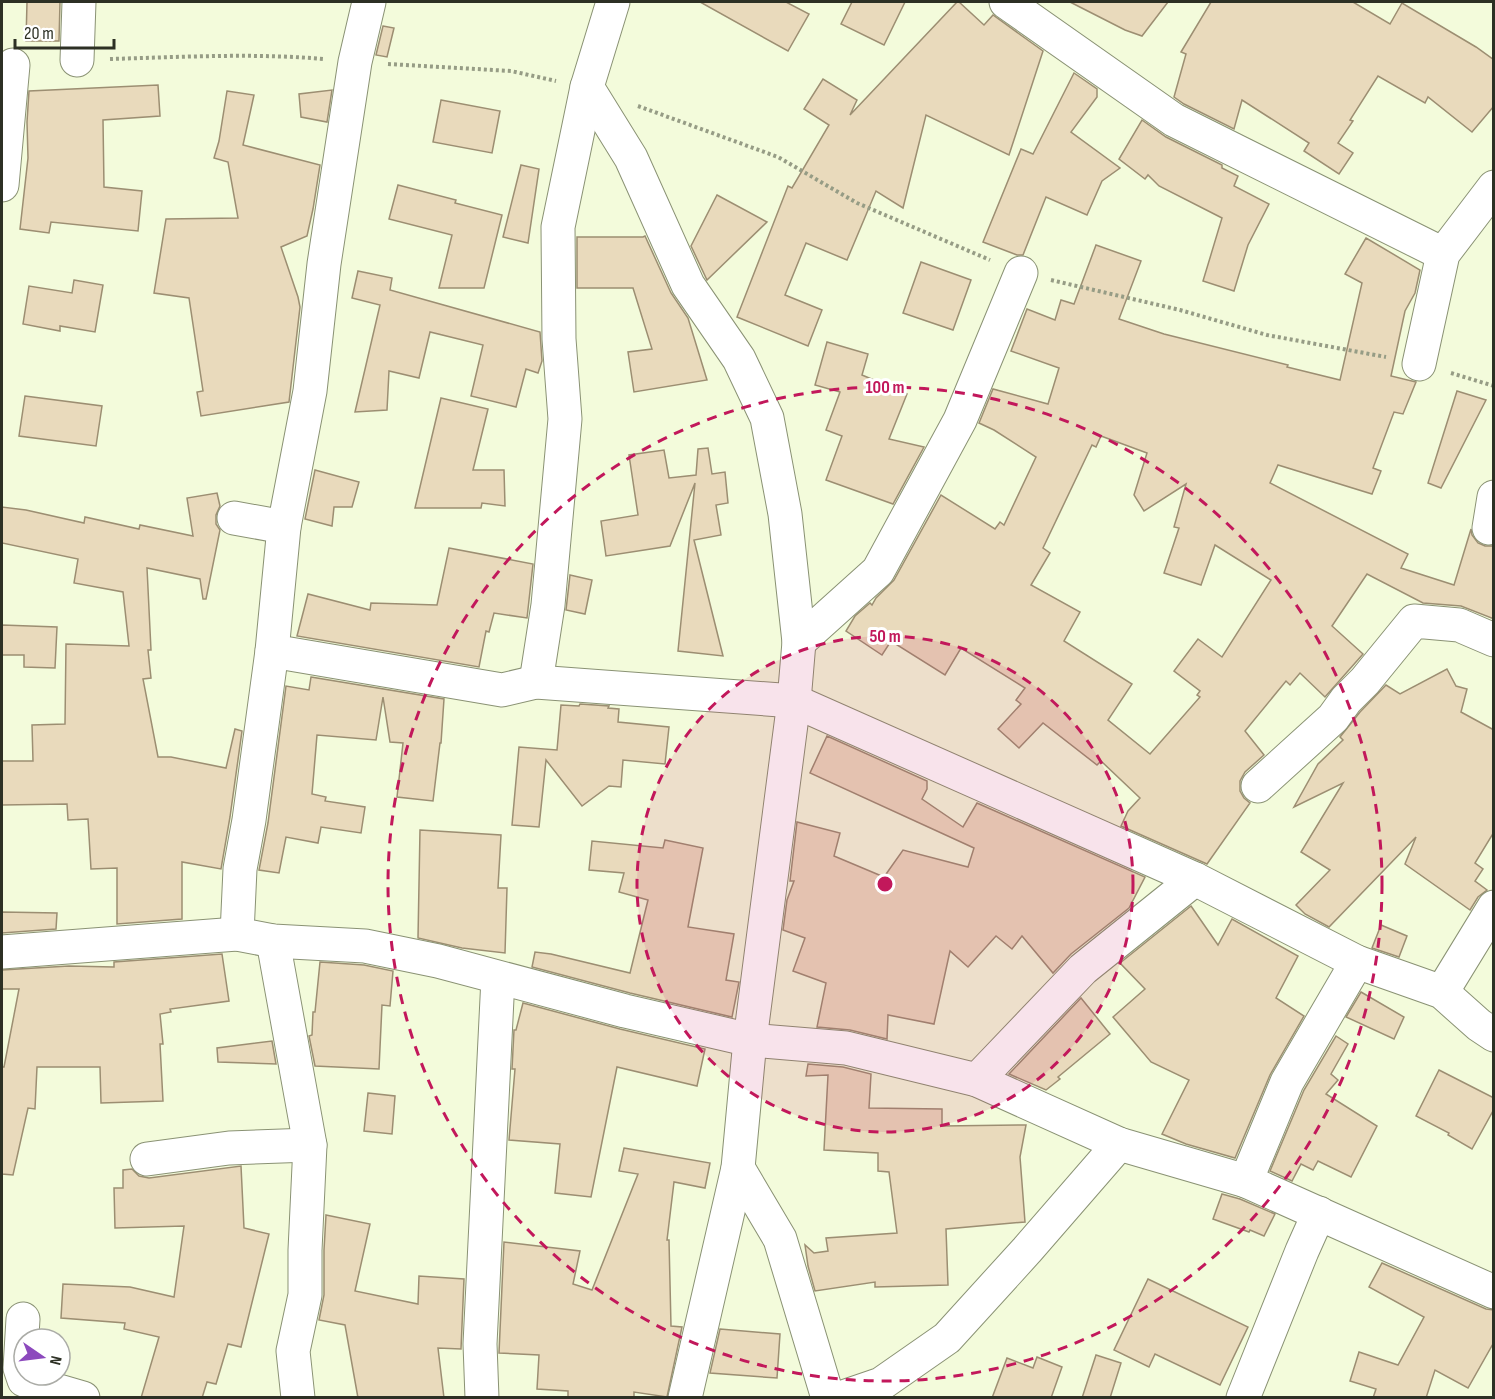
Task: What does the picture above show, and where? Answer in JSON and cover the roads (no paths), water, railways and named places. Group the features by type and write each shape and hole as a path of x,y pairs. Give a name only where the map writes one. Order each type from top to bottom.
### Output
{"street":[{"path":"77,60 79,2"},
{"path":"237,934 240,869 272,651 284,527 310,391 324,264 355,62 369,2"},
{"path":"536,682 548,605 565,419 559,339 558,227 587,87 613,2"},
{"path":"1006,2 1174,120 1443,254"},
{"path":"2,185 13,65"},
{"path":"587,87 631,158 688,285 739,359 767,418 785,514 799,642 794,701 750,1040 738,1168 685,1398"},
{"path":"1419,364 1443,254 1494,187"},
{"path":"799,642 878,571 960,420 1021,273"},
{"path":"234,518 284,527"},
{"path":"1258,786 1333,718 1414,621 1459,624 1494,640"},
{"path":"272,651 502,690 536,682 794,701 1195,879 1357,962 1442,992 1479,1025 1494,1035"},
{"path":"977,1080 1083,969 1195,879"},
{"path":"1442,992 1494,907"},
{"path":"2,951 237,934 273,941 365,946 438,961 625,1011 750,1040 846,1048 977,1080 1119,1144 1246,1182 1494,1292"},
{"path":"273,941 310,1145 305,1294 293,1351 298,1398"},
{"path":"1246,1182 1287,1082 1357,962"},
{"path":"482,1398 480,1344 498,978"},
{"path":"840,1398 881,1384 947,1338 1119,1144"},
{"path":"147,1159 229,1148 310,1145"},
{"path":"738,1168 780,1239 828,1398"},
{"path":"1244,1398 1319,1214"},
{"path":"23,1319 20,1368 24,1380 83,1398"}]}
